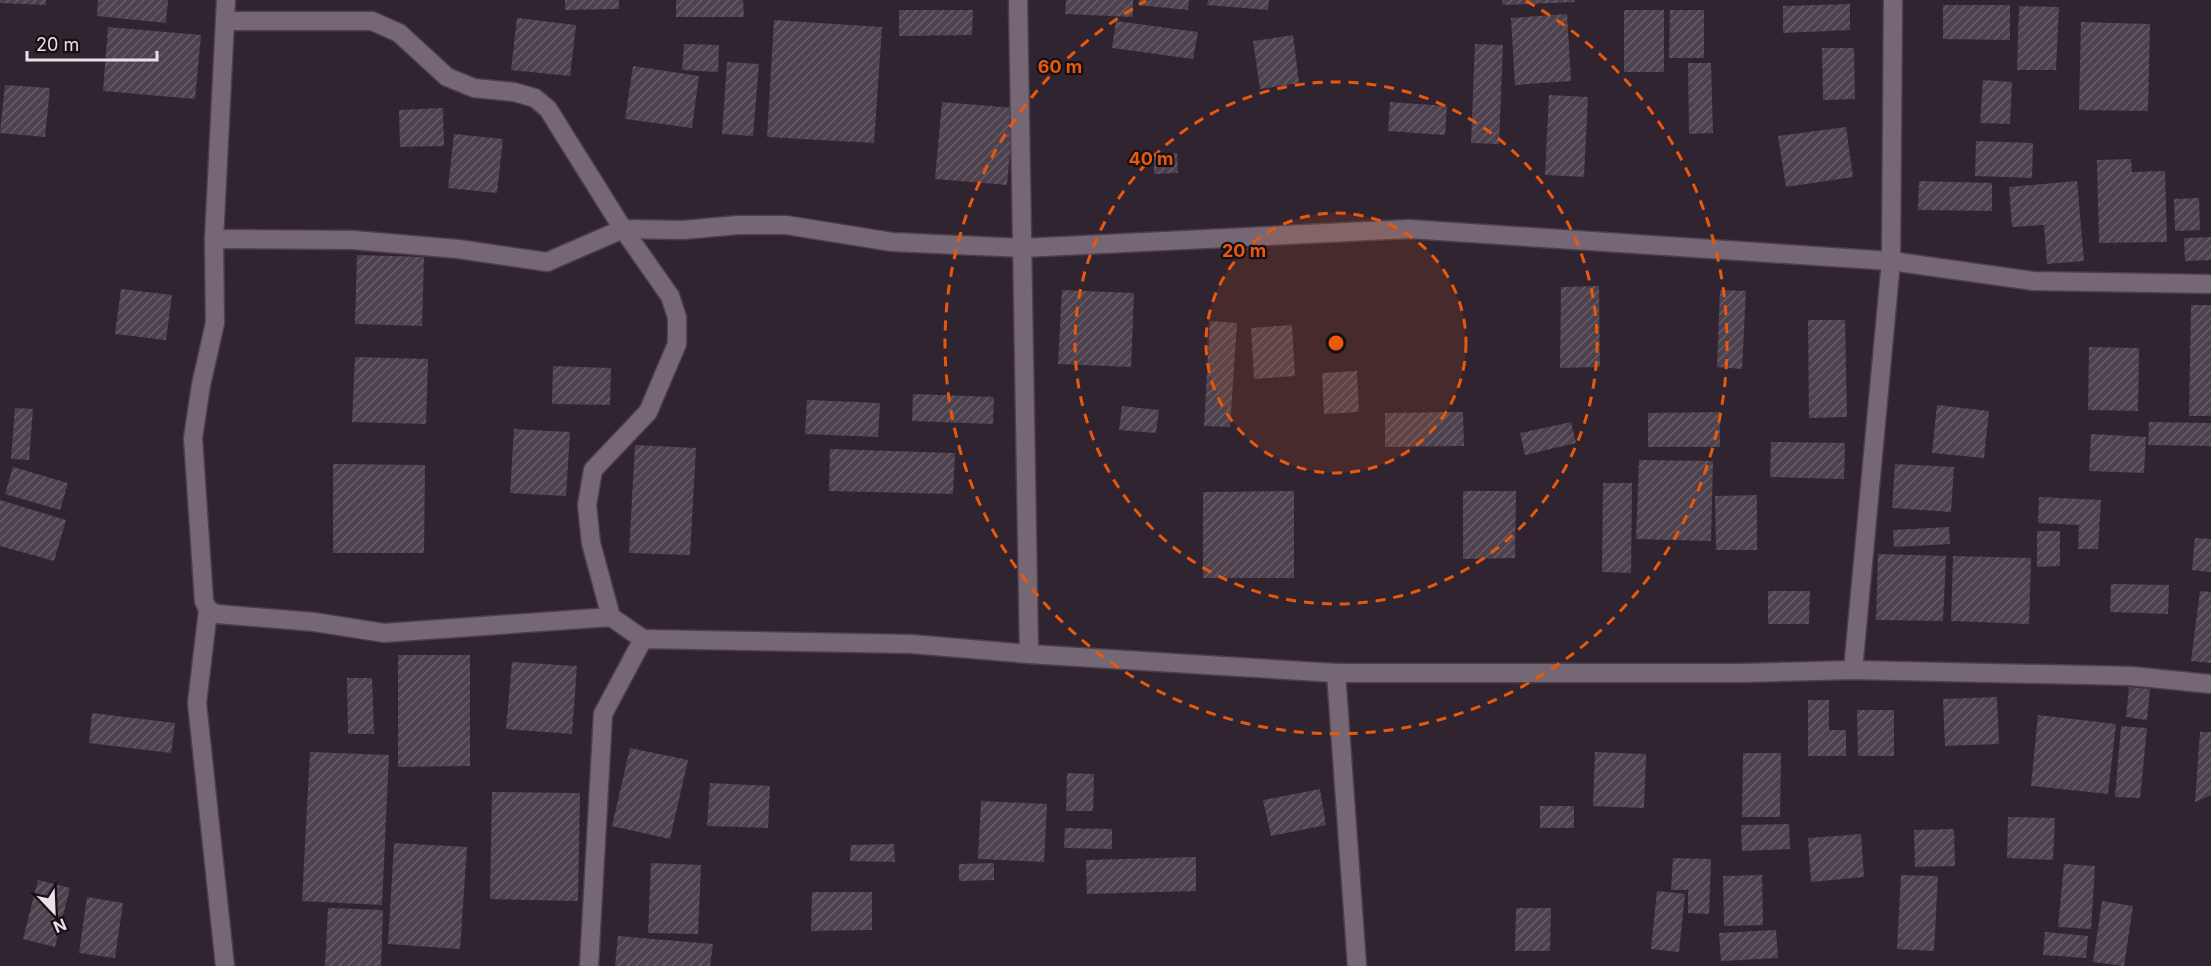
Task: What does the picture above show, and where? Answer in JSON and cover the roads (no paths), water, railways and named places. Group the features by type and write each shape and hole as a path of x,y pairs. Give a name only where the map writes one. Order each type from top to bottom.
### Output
{"street":[{"path":"225,966 197,704 208,610 204,601 193,438 201,385 215,323 214,239 226,0"},
{"path":"1018,0 1029,654"},
{"path":"1853,670 1891,261 1893,0"},
{"path":"226,21 372,21 399,33 447,77 474,88 514,92 535,98 548,109 623,229 670,296 677,317 677,344 648,412 593,470 587,505 591,543 611,617"},
{"path":"214,239 353,240 458,249 547,262 623,229 683,230 738,225 786,225 892,242 1022,248 1409,229 1891,261 2034,281 2211,284"},
{"path":"208,610 218,614 314,622 384,633 611,617 643,639 911,644 1029,654 1336,673 1742,673 1853,670 2131,676 2211,684"},
{"path":"590,966 603,714 643,639"},
{"path":"1336,673 1357,966"}]}
